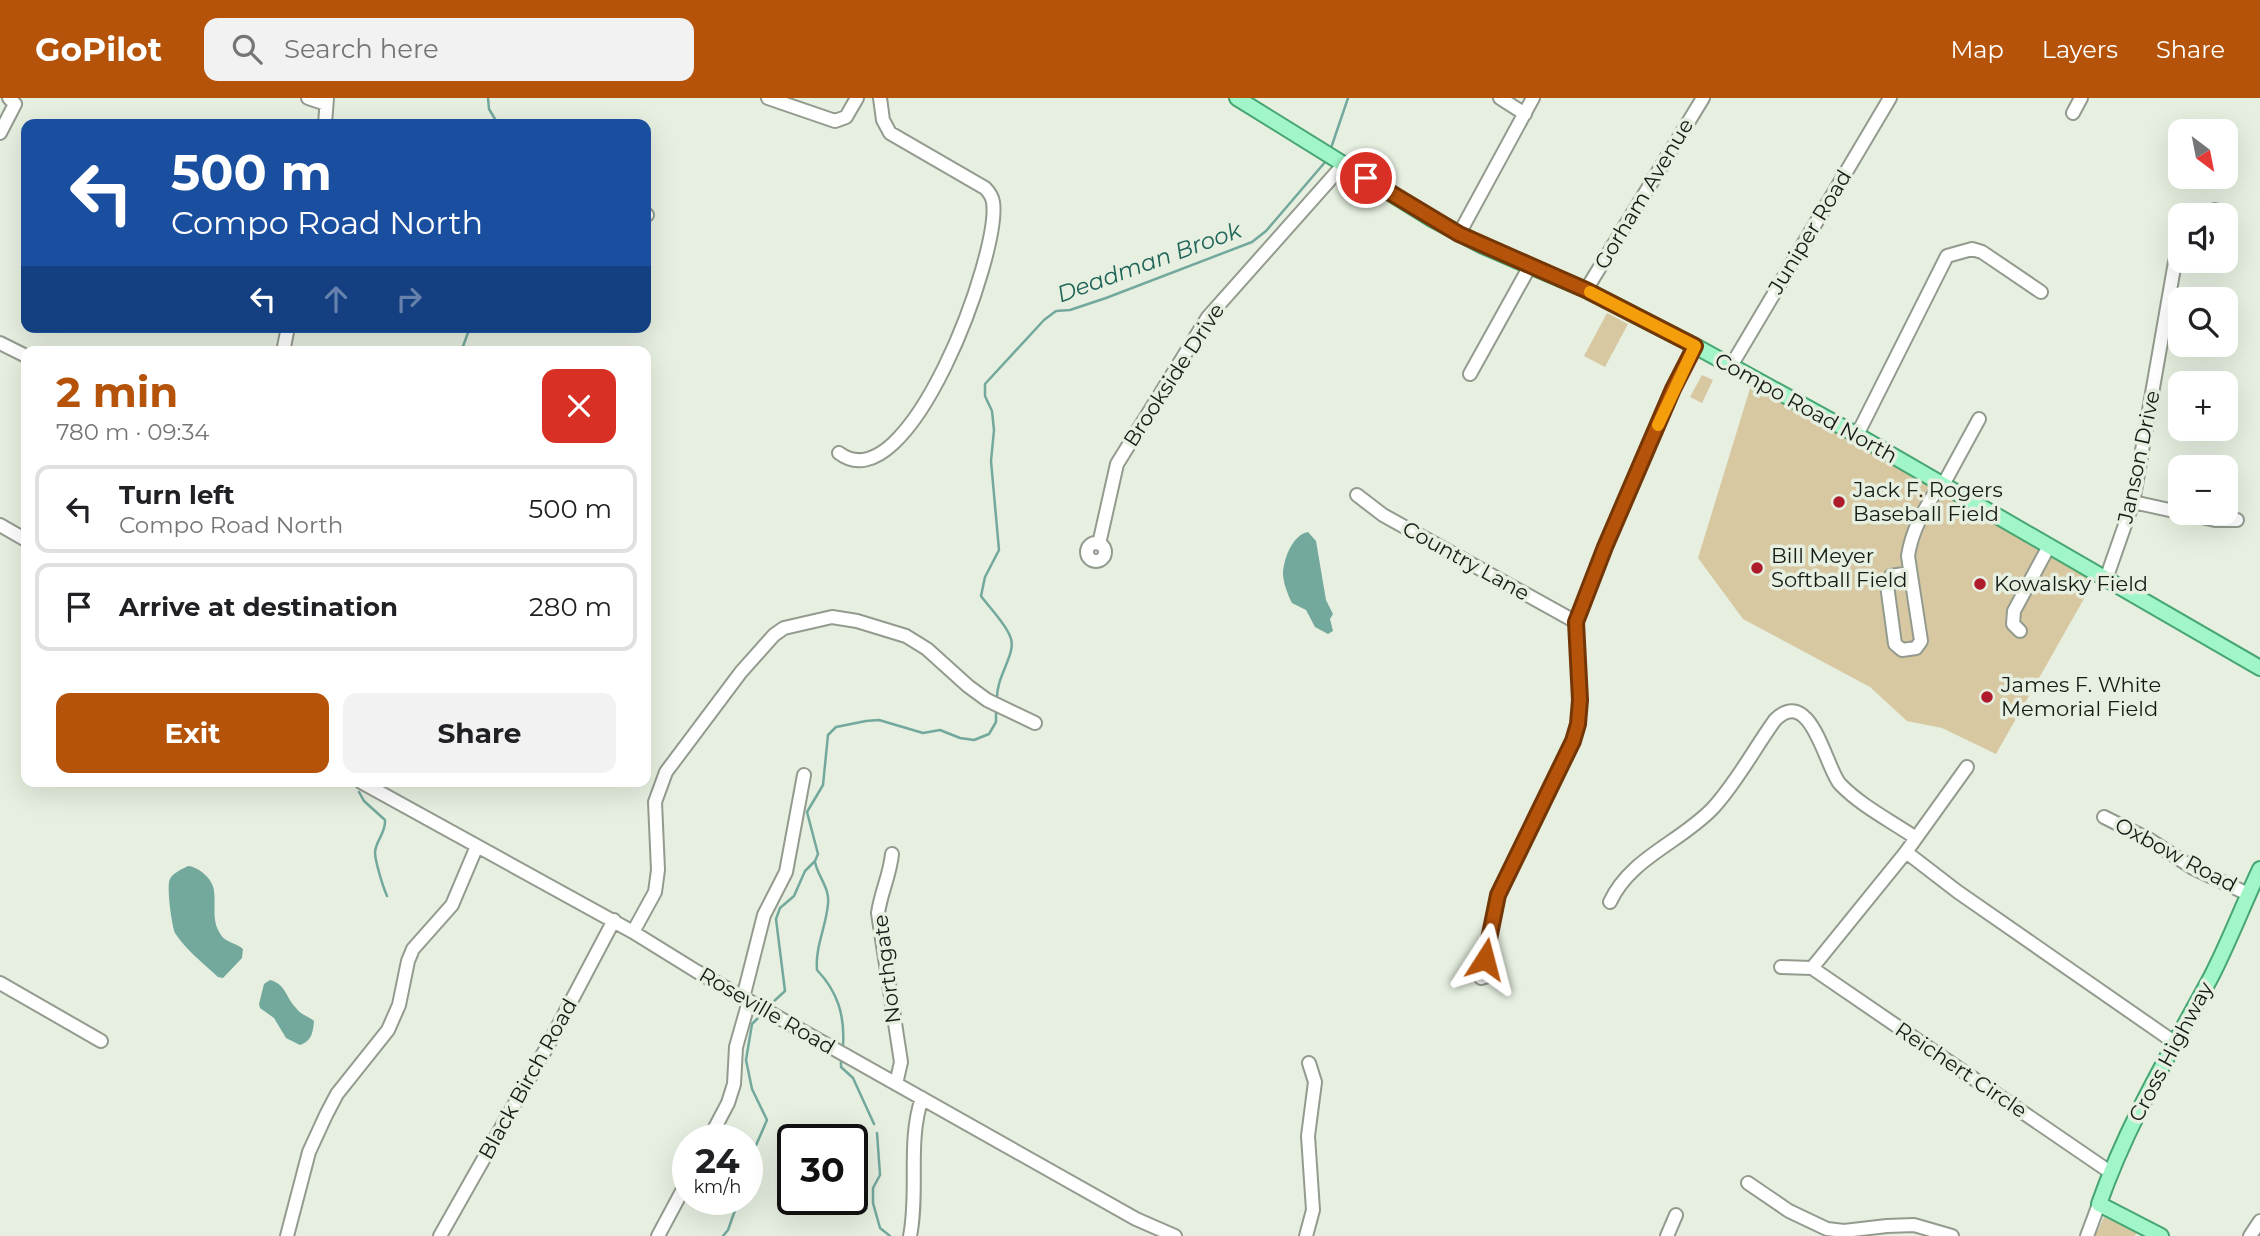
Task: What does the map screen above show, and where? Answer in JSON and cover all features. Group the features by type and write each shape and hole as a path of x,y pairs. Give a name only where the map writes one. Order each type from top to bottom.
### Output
{"main road":[{"name":"Compo Road North","path":"1237,98 1459,234 1586,290 1695,346 1857,435 2260,668"},
{"name":"Cross Highway","path":"2099,1204 2110,1172 2174,1042 2212,974 2260,869"},
{"path":"2099,1204 2161,1236"}],"street":[{"path":"0,102 4,98"},
{"path":"0,133 3,118 16,104 9,98"},
{"path":"308,98 326,101 325,119"},
{"path":"768,98 835,121 846,117 858,98"},
{"path":"839,453 852,460 860,460 886,450 895,443 933,391 967,317 993,213 993,200 985,188 890,133 883,120 880,98"},
{"path":"1500,98 1525,114"},
{"path":"1459,234 1533,98"},
{"name":"Gorham Avenue","path":"1586,290 1703,98"},
{"name":"Juniper Road","path":"1731,366 1891,98"},
{"path":"2073,113 2081,98"},
{"name":"Brookside Drive","path":"1099,544 1105,528 1117,464 1208,317 1334,158"},
{"path":"1857,435 1947,256 1972,249 1982,252 2041,292"},
{"path":"1470,374 1530,267"},
{"name":"Janson Drive","path":"2106,579 2133,502 2173,273"},
{"path":"0,344 21,354"},
{"path":"1485,959 1498,895 1573,741 1578,724 1580,700 1576,622 1673,389 1695,346"},
{"path":"1910,573 1891,576 1886,585 1895,644 1902,650 1916,648 1920,641 1908,556 1913,531 1979,419"},
{"name":"Country Lane","path":"1357,495 1382,514 1576,622"},
{"path":"2133,502 2168,510"},
{"path":"0,525 21,537"},
{"path":"2020,631 2013,624 2014,611 2049,546"},
{"path":"633,932 655,892 658,870 655,802 666,772 741,672 774,635 784,628 821,618 842,618 906,636 928,649 968,686 996,704 1035,723"},
{"path":"1611,902 1617,888 1629,875 1711,810 1727,792 1775,720 1782,713 1790,711 1813,726 1837,782 1853,796 1916,838"},
{"path":"1781,967 1812,968 1906,852 1967,767"},
{"path":"717,1124 728,1104 734,1084 736,1047 764,915 786,872 804,775"},
{"name":"Roseville Road","path":"370,787 614,920 746,1000 1136,1219 1172,1235"},
{"name":"Oxbow Road","path":"2104,817 2150,840 2187,865 2248,894"},
{"path":"287,1236 309,1152 326,1115 344,1085 388,1030 399,1004 413,949 452,905 477,846"},
{"path":"1906,852 1958,892 2174,1042"},
{"name":"Northgate","path":"892,854 887,884 880,897 878,912 901,1062 896,1084"},
{"name":"Black Birch Road","path":"440,1236 547,1047 614,920"},
{"name":"Reichert Circle","path":"1812,968 2110,1172"},
{"path":"0,983 101,1041"},
{"path":"1306,1236 1313,1210 1308,1136 1315,1082 1309,1063"},
{"path":"910,1236 913,1219 916,1116 922,1098"},
{"path":"1748,1183 1789,1211 1827,1229 1844,1231 1914,1226 1952,1236"},
{"name":"Cross Highway","path":"2087,1236 2099,1204"},
{"path":"658,1236 672,1210"},
{"path":"1667,1236 1676,1215"},
{"path":"2249,1236 2260,1221"}],"shaded area":[{"path":"1607,313 1628,324 1605,367 1584,356"},
{"path":"1702,375 1713,380 1702,403 1690,397"},
{"path":"1752,382 1865,444 2094,581 1996,754 1942,728 1907,721 1870,687 1743,619 1698,558"},
{"path":"2104,1217 2138,1233 2134,1236 2095,1236"}],"water":[{"path":"1308,532 1316,541 1326,600 1333,614 1330,619 1333,631 1328,634 1315,627 1306,610 1292,603 1286,590 1283,569 1285,562 1293,543"},
{"path":"188,866 201,871 211,882 215,919 221,935 243,949 242,958 223,978 218,977 190,951 175,933 169,883 173,875"},
{"path":"270,980 283,988 298,1010 314,1021 311,1036 300,1045 286,1038 274,1018 260,1008 264,984"}],"waterway":[{"path":"488,98 489,109 495,119"},
{"name":"Deadman Brook","path":"1330,151 1348,98"},
{"name":"Deadman Brook","path":"997,699 1012,643 1004,626 981,596 985,577 999,550 991,461 994,430 992,411 985,396 985,384 1044,320 1056,311 1070,310 1106,298 1252,242 1266,231 1326,161"},
{"path":"463,346 468,333"},
{"name":"Deadman Brook","path":"772,1003 785,991 776,919 780,908 794,896 805,871 818,854 807,812 823,785 828,735 836,727 879,720 923,733 940,730 974,740 989,734 996,722 996,709"},
{"path":"359,792 364,801 385,820 375,852 387,896"},
{"path":"815,862 828,898 817,970 839,1005 843,1046"},
{"name":"Deadman Brook","path":"758,1018 752,1024 746,1060 752,1089 767,1120 763,1129"},
{"path":"841,1061 841,1067 853,1078 874,1124"},
{"path":"877,1133 880,1175 873,1188 873,1203 880,1228 890,1236"},
{"name":"Deadman Brook","path":"723,1236 733,1215"}],"slow traffic":[{"path":"1590,292 1695,346 1658,425"}],"place":[{"name":"Jack F. Rogers Baseball Field","path":"1839,502"},
{"name":"Bill Meyer Softball Field","path":"1757,568"},
{"name":"Kowalsky Field","path":"1980,584"},
{"name":"James F. White Memorial Field","path":"1987,697"}],"route":[{"path":"1366,178 1459,234 1586,290 1695,346 1673,389 1576,622 1580,700 1578,724 1573,741 1498,895 1485,959"}]}
